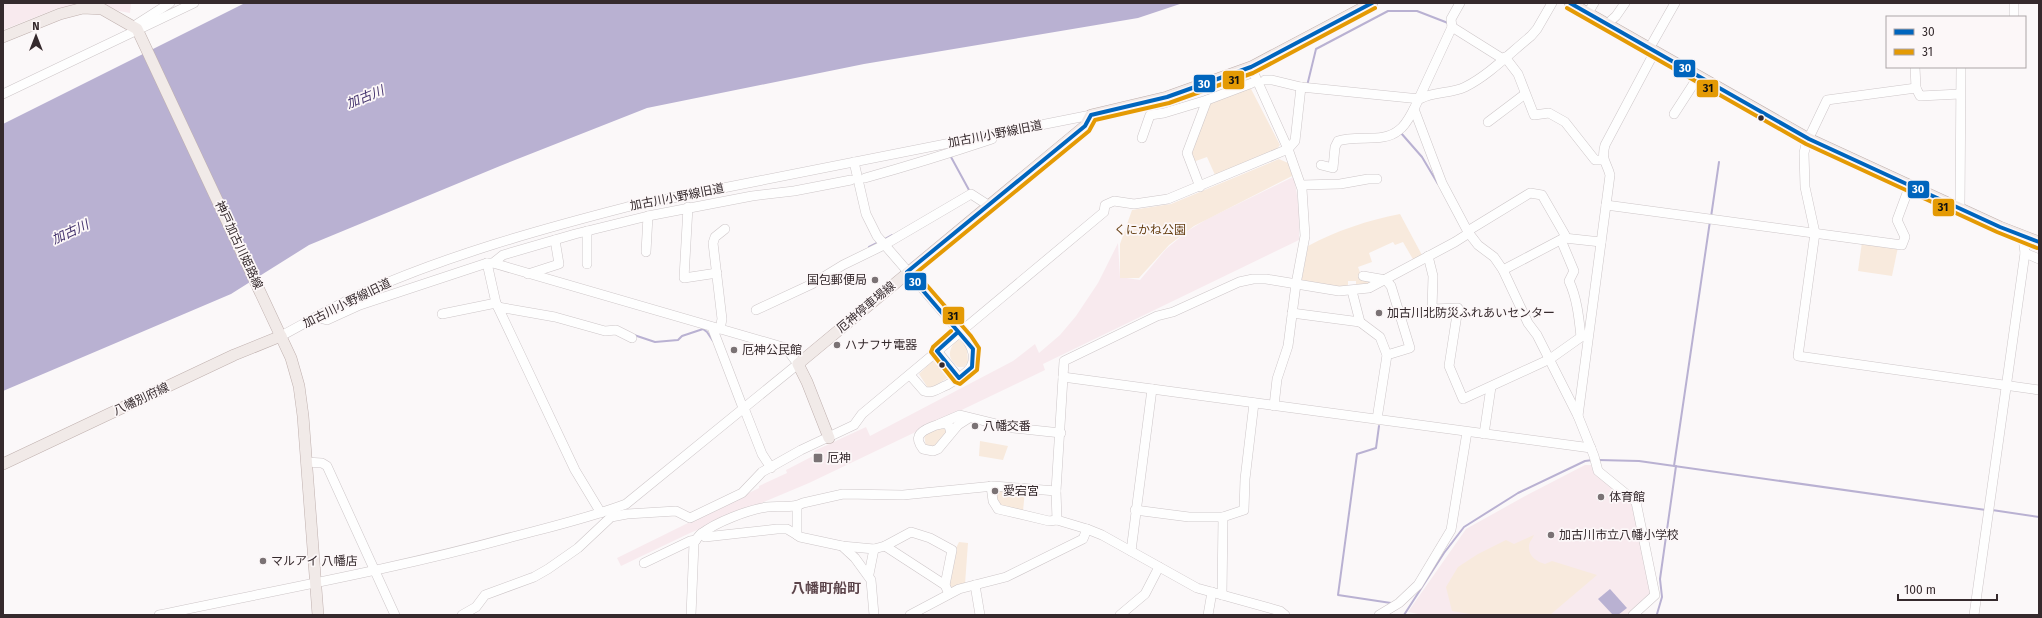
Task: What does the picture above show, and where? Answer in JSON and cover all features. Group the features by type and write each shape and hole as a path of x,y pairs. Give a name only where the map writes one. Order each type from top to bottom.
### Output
{"main road":[{"path":"1091,115 1167,97 1252,67 1372,3"},
{"path":"1570,3 1606,25 1808,138 1960,207 2023,238 2039,242"},
{"path":"3,37 60,14 83,8 102,9 137,31"},
{"name":"神戸加古川姫路線","path":"137,31 291,358 299,386 318,615"},
{"name":"厄神停車場線","path":"798,364 907,272 1085,126 1091,115"},
{"name":"八幡別府線","path":"3,464 234,355 281,336"},
{"path":"798,364 807,382 829,438"}],"street":[{"path":"137,31 170,3"},
{"path":"3,94 94,52 194,3"},
{"path":"1321,165 1333,168 1335,147 1338,141 1352,138 1373,138 1393,133 1400,129 1420,99 1452,27 1451,19 1460,3"},
{"path":"1266,80 1301,87 1420,99 1426,96 1463,88 1504,58 1538,29 1552,3"},
{"path":"1588,13 1594,3"},
{"path":"1606,25 1616,16 1625,3"},
{"path":"1578,416 1585,335 1601,242 1610,175 1603,160 1605,145 1674,5 1664,3"},
{"path":"2014,3 2014,16"},
{"path":"1452,27 1504,58 1518,74 1534,115 1550,113 1565,122 1595,160 1603,160"},
{"path":"1252,67 1288,150 1301,185 1305,236 1296,284 1288,346 1277,379 1274,406"},
{"path":"1915,68 1916,88 1920,96 1960,94"},
{"path":"1960,207 1961,68"},
{"path":"1674,114 1698,77"},
{"path":"1142,138 1150,115 1164,113 1207,100 1252,83"},
{"path":"462,615 476,607 485,595 529,579 548,569 578,548 607,514 676,511 690,518 742,493 762,472 801,450 854,425 862,414 910,375 958,332 1104,212 1105,205 1114,201 1134,204 1168,199 1288,150 1295,141 1301,87"},
{"path":"1916,88 1827,100 1808,138 1804,153 1805,187 1814,233 1798,356 2039,390"},
{"path":"1488,122 1526,94"},
{"path":"1200,187 1187,153 1207,100"},
{"path":"1414,109 1438,174 1468,232 1478,245 1494,257 1503,270 1528,323 1537,335 1550,359 1578,416 1594,456 1598,471 1636,502 1656,595 1639,614"},
{"name":"加古川小野線旧道","path":"281,336 364,293 428,268 555,226 627,207 1091,115"},
{"path":"865,178 914,165 938,155 1005,136 1009,131"},
{"path":"854,162 866,214 877,236 970,345 973,356 972,367 960,378 928,393 924,391 910,375"},
{"path":"1301,185 1340,184 1377,179"},
{"path":"316,317 327,320 360,305 490,263 503,255 587,231 688,207 851,180"},
{"path":"1606,205 1902,246 1905,237 1897,220 1910,185"},
{"path":"1057,520 1056,491 1064,361 1157,316 1173,312 1239,282 1253,279 1266,279 1339,291 1352,291 1368,288 1386,280 1455,242 1468,232 1530,193 1542,195 1565,235 1563,239 1574,271 1569,281 1575,294 1574,300 1585,335"},
{"path":"756,310 812,284 843,265 884,245 971,194 988,206"},
{"path":"688,207 684,278 717,273"},
{"path":"646,252 648,216"},
{"path":"716,328 722,319 713,243 715,237 725,229"},
{"path":"587,231 587,264"},
{"path":"1974,615 2025,253 2023,238"},
{"path":"1503,270 1563,239 1601,242"},
{"path":"528,274 559,264 555,240"},
{"path":"2025,253 2039,259"},
{"path":"1428,256 1433,276 1432,309 1458,308 1449,366 1463,399 1550,359 1585,335"},
{"path":"159,615 459,552 607,514 626,504 798,364 786,348 490,263"},
{"path":"490,263 497,305 575,470 607,514"},
{"path":"1363,276 1386,280 1391,286 1410,348 1387,355"},
{"path":"1352,291 1360,322"},
{"path":"442,314 497,305 555,317 605,332 616,330 632,338"},
{"path":"1292,313 1360,322 1380,337 1387,355 1377,419"},
{"path":"716,328 743,408 762,454 771,468"},
{"path":"937,351 960,378"},
{"path":"1063,377 1484,434 1594,456"},
{"path":"1484,434 1491,387"},
{"path":"1131,551 1135,510 1152,389"},
{"path":"1135,510 1189,516 1223,516 1244,510 1245,479 1254,403"},
{"path":"969,418 951,433 938,449 933,451 923,448 918,438 920,434 956,416 969,418 1013,428 1060,433"},
{"path":"939,424 946,424 949,426 951,433"},
{"path":"1379,615 1399,603 1418,585 1451,530 1466,432"},
{"path":"306,462 322,463 327,466 395,615"},
{"path":"644,563 699,537 728,520 768,507 797,506 803,503 844,494 903,495 991,486 1056,491"},
{"path":"991,486 993,501 998,509 1049,521 1057,520 1087,529 1131,551 1197,588 1280,611 1285,615"},
{"path":"797,506 797,535"},
{"path":"1222,595 1223,516"},
{"path":"728,520 733,534"},
{"path":"699,537 782,529 797,535 842,546 874,549 885,546 911,532 930,538 952,550 947,590"},
{"path":"910,615 947,590 1006,577 1041,560 1083,539 1087,529"},
{"path":"691,615 694,543 699,537"},
{"path":"842,546 869,574"},
{"path":"885,546 947,590"},
{"path":"874,549 869,574 873,590 874,615"},
{"path":"1120,615 1145,594 1159,568"},
{"path":"975,584 980,615"},
{"path":"1208,615 1212,592"}],"shaded area":[{"path":"3,3 86,3 56,9 3,30"},
{"path":"94,3 131,3 130,13 119,11"},
{"path":"1293,177 1299,209 1299,240 1043,364 1045,370 809,483 690,533 621,566 617,558 787,473 786,470 815,455 814,451 866,427 870,436 1013,361 1035,344 1039,353 1060,335 1076,316 1098,283 1118,243 1120,277 1140,280 1166,249 1189,230 1207,219"},
{"name":"加古川市立八幡小学校","path":"1585,465 1591,465 1594,472 1633,503 1651,591 1649,597 1626,615 1423,615 1408,612 1466,529"}],"green space":[{"path":"1250,87 1280,145 1276,150 1215,175 1207,157 1193,162 1190,153 1210,102"},
{"name":"くにかね公園","path":"1279,159 1288,163 1294,175 1194,226 1169,245 1139,278 1120,278 1120,244 1132,210 1171,204"},
{"path":"1400,214 1423,257 1414,261 1403,242 1395,245 1393,242 1369,253 1372,262 1358,267 1362,278 1377,282 1356,288 1356,281 1348,281 1348,288 1301,283 1308,246 1352,227 1376,219"},
{"path":"1862,242 1898,247 1892,276 1858,271"},
{"path":"956,340 960,340 967,348 968,362 964,367 958,367 954,364 950,357 951,348"},
{"path":"936,360 952,375 933,387 928,388 919,374 931,362"},
{"path":"943,425 948,431 938,444 931,448 926,446 924,435"},
{"path":"980,441 1008,446 1003,460 979,456"},
{"path":"997,489 1025,491 1023,511 1002,508 992,493 997,493"},
{"path":"1534,535 1529,546 1529,550 1532,556 1539,562 1545,564 1552,561 1597,575 1550,615 1475,615 1452,611 1446,587 1458,567 1478,554 1506,540 1514,544"},
{"path":"959,542 968,543 965,584 950,588 948,586 956,548"}],"water":[{"name":"加古川","path":"245,3 1183,3 1138,18 864,64 647,108 500,166 309,245 231,294 3,391 3,124"},
{"path":"1610,589 1627,608 1618,615 1613,615 1598,599"}],"waterway":[{"path":"1307,86 1316,49 1388,11 1417,11 1448,23"},
{"path":"1401,133 1422,157 1438,184"},
{"path":"951,157 969,190 969,193"},
{"path":"1711,217 1719,162"},
{"path":"1674,466 1710,221"},
{"path":"883,240 892,235"},
{"path":"869,247 879,242"},
{"path":"634,335 655,342 678,340 682,336 703,329 713,341"},
{"path":"1379,426 1376,448 1357,454 1338,595 1391,603"},
{"path":"1404,615 1444,553 1464,527 1518,493 1585,461 1593,460"},
{"path":"1598,460 1639,461 1986,510"},
{"path":"1657,614 1662,597 1660,579 1676,466"},
{"path":"1992,510 2039,517"}],"transit line":[{"name":"30","path":"958,332 937,351 959,378 972,367 973,349 907,272 1085,126 1091,115 1167,97 1251,67 1372,3"},
{"name":"30","path":"1570,3 1809,139 2000,227 2039,242"},
{"name":"31","path":"951,331 933,347 931,352 955,382 960,384 977,370 979,348 971,336 916,273 1089,131 1095,120 1169,103 1253,73 1375,8"},
{"name":"31","path":"1567,8 1806,144 1997,232 2037,248"}],"place":[{"name":"国包郵便局","path":"875,280"},
{"name":"加古川北防災ふれあいセンター","path":"1379,313"},
{"name":"ハナフサ電器","path":"837,345"},
{"name":"厄神公民館","path":"734,350"},
{"name":"八幡交番","path":"975,426"},
{"name":"厄神","path":"818,458"},
{"name":"愛宕宮","path":"995,491"},
{"name":"体育館","path":"1601,497"},
{"name":"加古川市立八幡小学校","path":"1551,535"},
{"name":"マルアイ 八幡店","path":"263,561"}],"district":[{"name":"八幡町船町","path":"826,588"}]}
